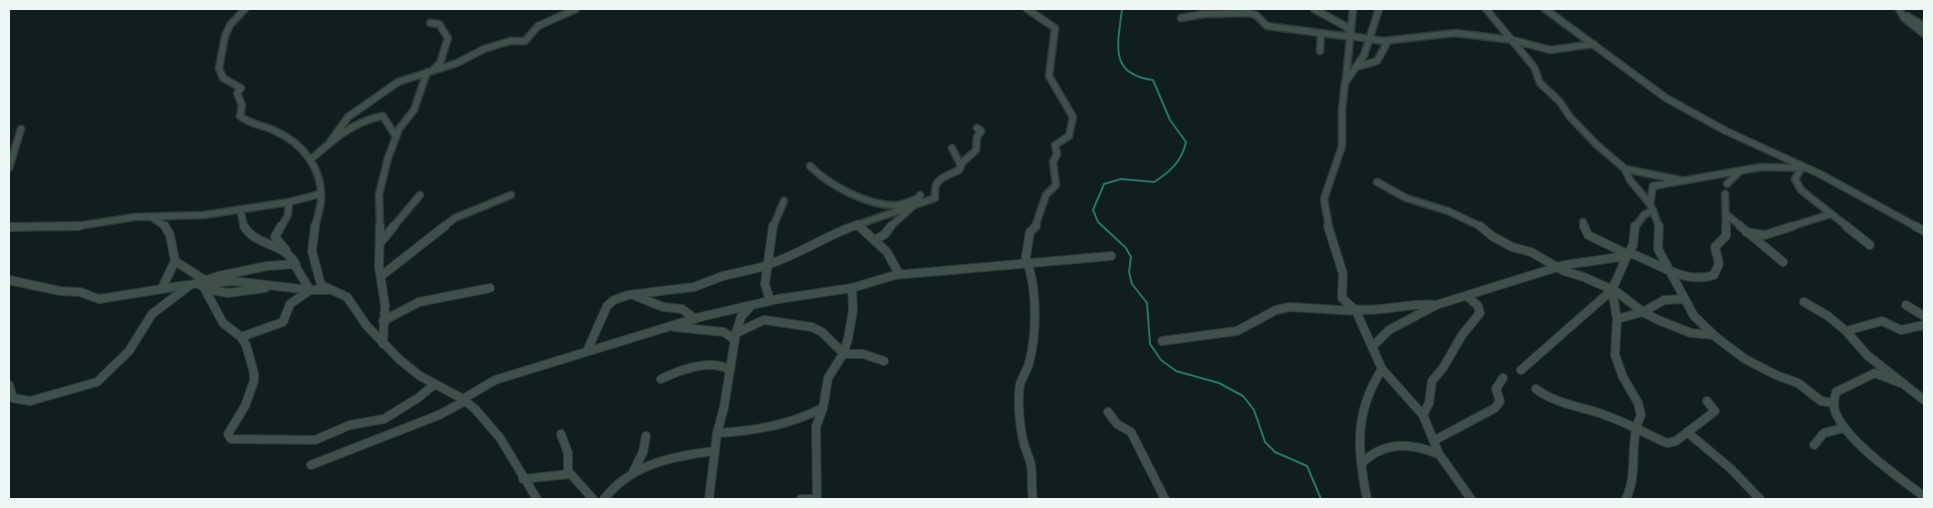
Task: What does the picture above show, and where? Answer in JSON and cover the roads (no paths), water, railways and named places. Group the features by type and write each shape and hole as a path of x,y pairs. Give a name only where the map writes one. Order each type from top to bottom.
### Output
{"street":[{"path":"245,9 230,25 223,40 219,68 229,83 241,88 237,94 242,105 240,116 249,123 274,130 295,141 310,160 320,186 321,201 312,250 319,281 328,290"},
{"path":"330,142 348,117 398,82 457,63 484,49 510,41 525,41 535,28 576,9"},
{"path":"1027,9 1055,28 1049,76 1073,118 1069,136 1055,144 1057,154 1053,162 1056,185 1046,196 1036,225 1030,232 1026,263 1034,283 1034,318 1029,363 1020,385 1020,394 1021,427 1031,462 1030,482 1033,499"},
{"path":"1314,9 1345,26 1351,35"},
{"path":"1353,9 1342,109 1342,146 1324,203 1326,219 1343,274 1342,298 1355,310 1382,369 1423,415 1435,440 1439,454 1471,499"},
{"path":"1345,83 1370,40 1379,9"},
{"path":"1486,9 1534,67 1540,84 1557,99 1597,145 1625,169 1651,207 1658,227 1658,249 1666,268 1694,316 1713,335 1745,359 1776,375 1798,383 1821,401 1833,403"},
{"path":"1545,9 1594,44 1644,84 1692,112 1924,231"},
{"path":"1900,10 1924,26"},
{"path":"1900,10 1908,22 1924,34"},
{"path":"1180,18 1204,14 1249,13 1256,15 1267,26 1351,35 1370,40 1388,41 1400,37 1455,33 1513,40 1550,50 1594,44"},
{"path":"383,344 385,306 381,276 381,208 379,194 388,158 396,137 404,121 414,110 430,71 440,63 448,38 439,24 430,23"},
{"path":"1320,51 1321,33"},
{"path":"1355,67 1377,60 1388,41"},
{"path":"310,160 330,142 367,119 383,116 396,137"},
{"path":"587,351 607,306 614,300 632,294 694,287 723,276 766,266 787,259 826,237 857,224 935,198 935,184 952,175 976,150 977,136 981,131 977,128"},
{"path":"9,168 21,129"},
{"path":"952,148 961,166"},
{"path":"810,166 822,178 842,187 850,194 880,203 900,204 919,198 920,195"},
{"path":"1638,188 1761,167 1804,168"},
{"path":"1804,168 1795,179 1796,184 1870,245"},
{"path":"1625,169 1685,180"},
{"path":"1727,184 1740,171"},
{"path":"1377,182 1406,198 1448,211 1478,224 1492,236 1512,247 1531,252 1564,271 1584,277 1612,290 1643,312 1691,333 1713,335"},
{"path":"1522,370 1612,290 1629,255 1634,226 1651,207 1653,186"},
{"path":"9,227 67,228 149,216 185,216 289,202 320,194"},
{"path":"1583,222 1584,230 1588,235 1629,255 1698,279 1714,275 1719,264 1715,246 1726,236 1725,194"},
{"path":"380,243 420,195"},
{"path":"381,276 455,218 511,195"},
{"path":"770,301 765,284 766,266 773,226 784,200"},
{"path":"287,252 286,247 275,237 288,215 289,202"},
{"path":"873,218 880,203"},
{"path":"875,240 890,231 893,223 904,217 913,206"},
{"path":"240,209 240,221 245,231 260,242 287,252 294,258 310,290"},
{"path":"1746,232 1765,235 1831,214"},
{"path":"1727,215 1784,262"},
{"path":"149,216 166,225 169,229 171,249 176,261 204,284 228,293 270,287"},
{"path":"857,224 887,252 899,274"},
{"path":"1372,347 1388,330 1436,306 1544,273 1558,266 1576,262 1610,260 1629,255"},
{"path":"312,465 439,415 495,380 695,319 802,294 852,288 899,274 1111,256"},
{"path":"162,288 176,261"},
{"path":"204,284 267,266 296,264"},
{"path":"9,280 60,291 75,291 99,299 162,288 232,281 270,287 328,290 346,297 383,344 420,376 464,400 495,431 537,499"},
{"path":"204,284 217,315 230,331 241,337 246,344 254,381 245,406 228,434 231,439 315,440 350,425 384,419 418,398 434,384"},
{"path":"9,385 10,394 13,398 30,400 97,382 129,351 152,314 190,285"},
{"path":"383,320 419,302 490,288"},
{"path":"801,499 817,499 815,434 823,408 824,392 828,378 843,354 852,318 852,288"},
{"path":"241,337 257,333 283,322 290,304 310,290"},
{"path":"1612,290 1617,319 1615,355 1640,410 1635,429 1632,489 1626,499"},
{"path":"632,294 663,306 682,309 695,319"},
{"path":"1423,415 1428,403 1432,381 1443,368 1462,335 1480,312 1478,306 1467,296"},
{"path":"1617,319 1643,312 1664,300 1684,299"},
{"path":"1804,302 1828,316 1846,331 1857,346 1924,400"},
{"path":"1162,341 1238,331 1247,328 1272,312 1288,307 1374,312 1419,304 1436,306"},
{"path":"1906,305 1924,316"},
{"path":"710,499 714,451 735,337 741,317 751,306"},
{"path":"735,337 759,320 778,320 819,329 843,354 862,354 884,361"},
{"path":"1846,331 1882,321 1902,330 1924,325"},
{"path":"669,326 724,332 735,337"},
{"path":"661,380 685,368 722,366 730,370"},
{"path":"1367,499 1362,478 1362,416 1364,403 1382,369"},
{"path":"1902,383 1875,373 1839,390 1834,396 1833,403 1835,414 1855,440 1922,495"},
{"path":"1435,440 1495,408 1500,401 1496,389 1503,378"},
{"path":"1536,389 1545,396 1558,399 1573,408 1597,412 1668,442 1676,441 1715,411 1707,401"},
{"path":"717,433 773,427 810,415 823,408"},
{"path":"1108,412 1114,423 1128,430 1132,435 1145,462 1159,481 1165,499"},
{"path":"1814,445 1824,433 1844,428"},
{"path":"1686,432 1730,468 1760,499"},
{"path":"561,434 568,453 566,465 570,474 593,499"},
{"path":"632,473 644,452 646,436"},
{"path":"1363,462 1373,453 1382,449 1405,445 1425,448 1439,454"},
{"path":"604,499 616,483 632,473 670,458 714,451"},
{"path":"523,479 570,474"}],"waterway":[{"path":"1122,9 1118,45 1122,64 1139,77 1153,80 1170,120 1186,142 1182,155 1165,174 1154,182 1121,179 1104,184 1093,210 1098,222 1126,248 1131,257 1129,272 1132,284 1147,303 1150,344 1161,360 1176,371 1219,383 1243,396 1254,410 1265,442 1275,452 1307,466 1321,499"}]}
